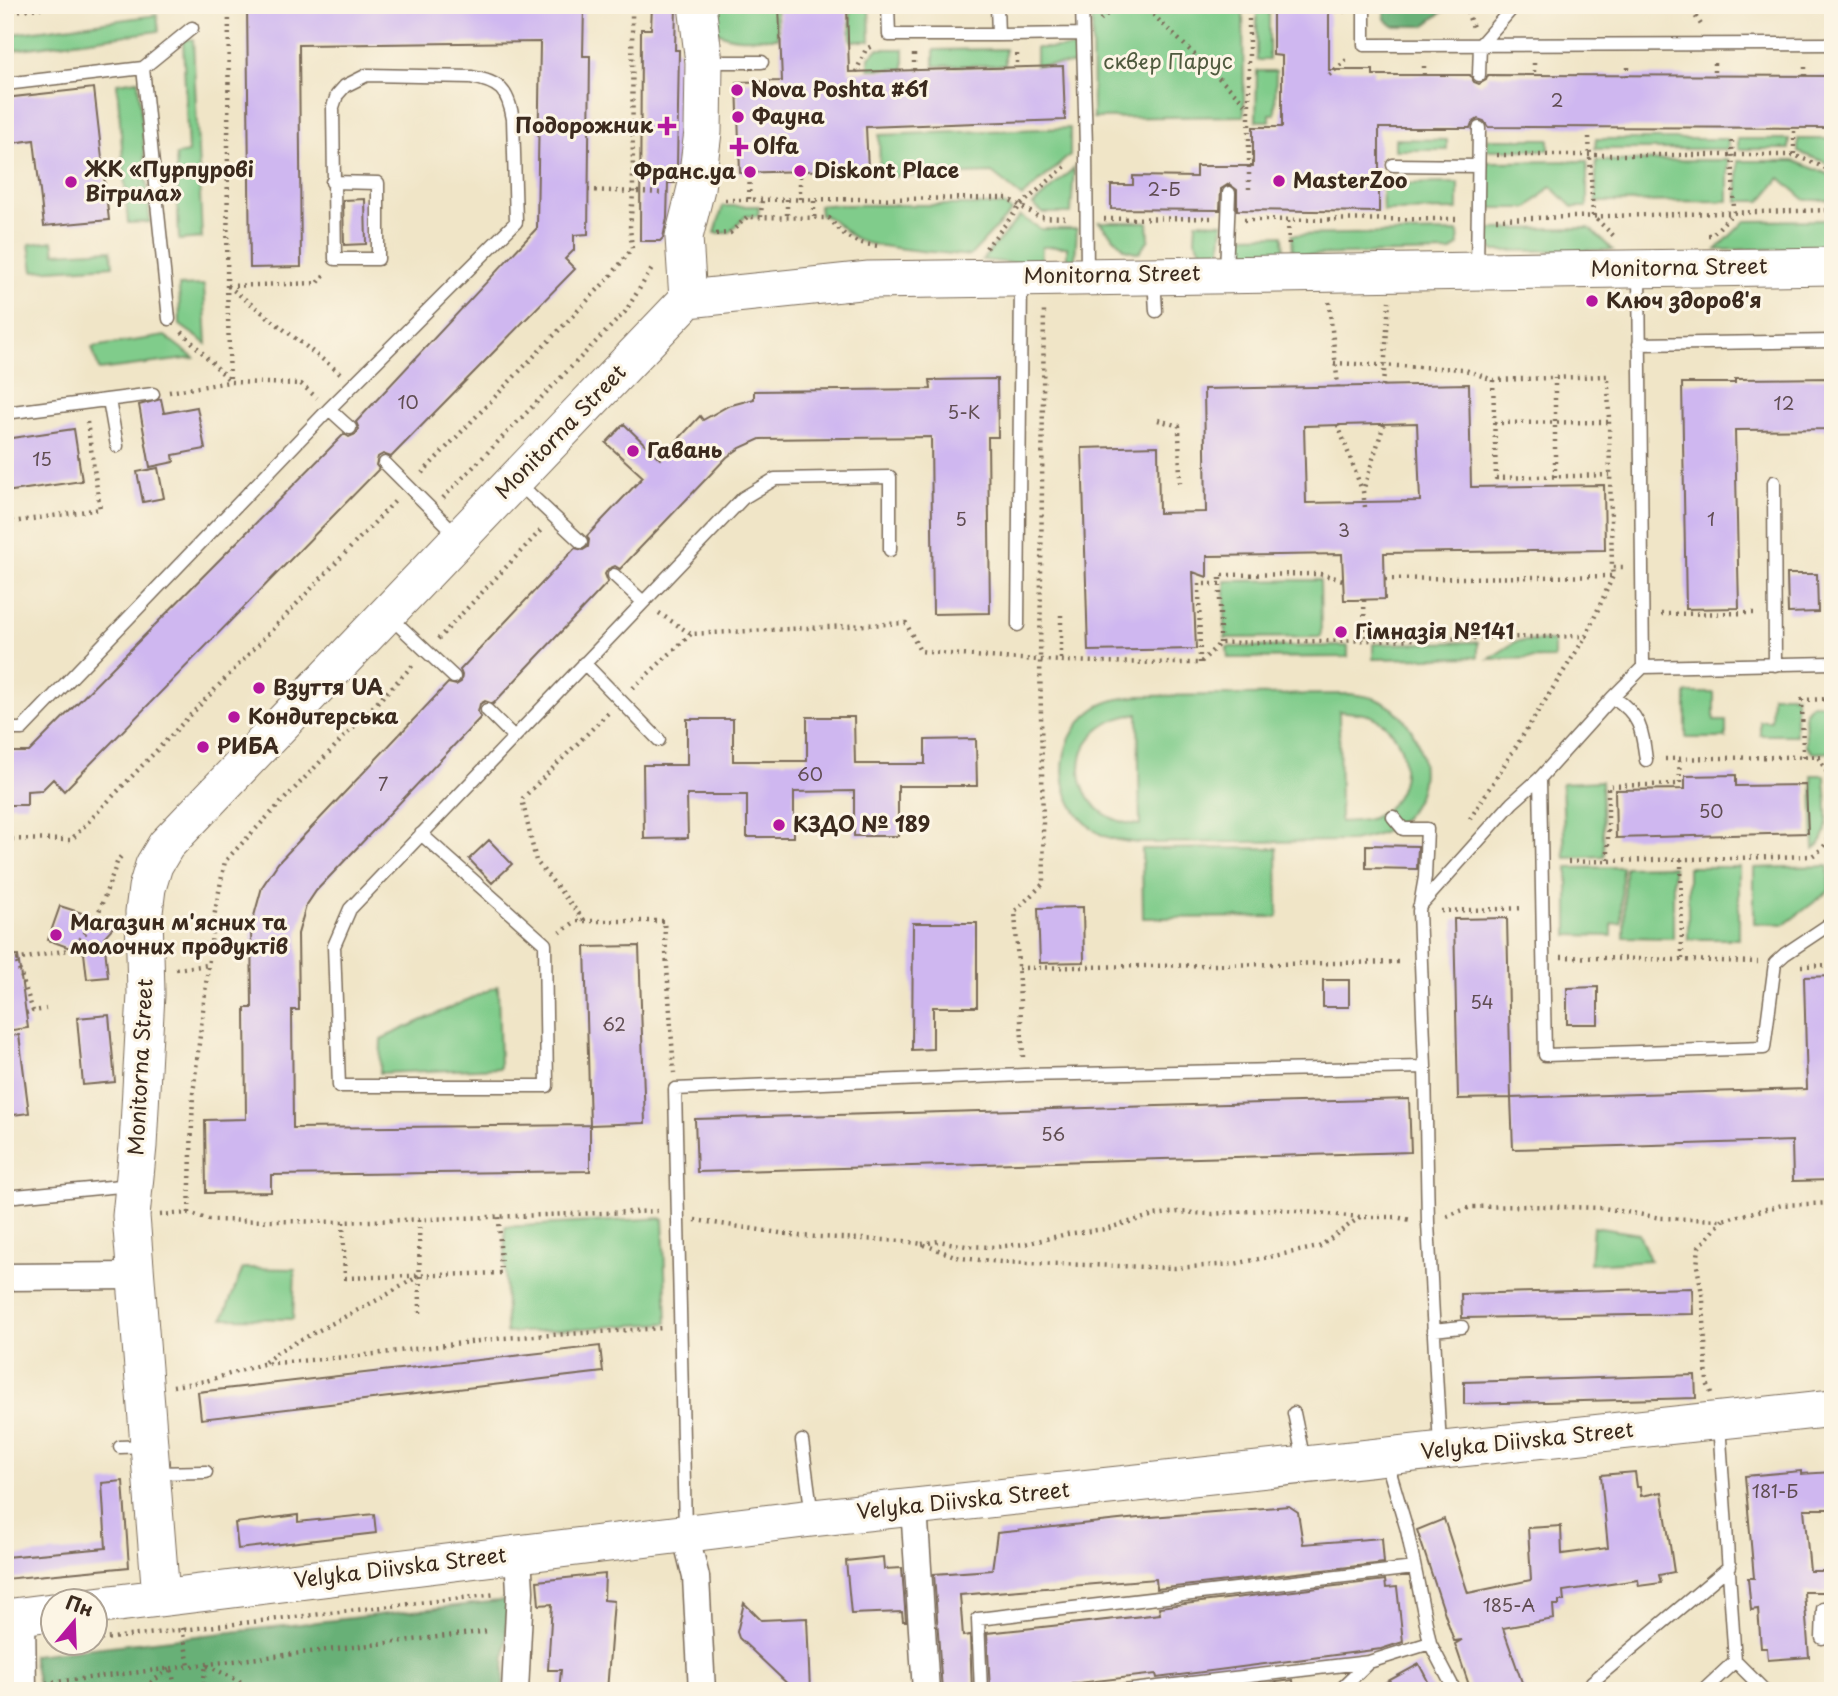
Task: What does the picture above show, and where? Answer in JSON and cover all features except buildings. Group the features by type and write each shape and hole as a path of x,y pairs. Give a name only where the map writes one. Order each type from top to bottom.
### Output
{"street":[{"path":"688,299 684,237 696,188 704,132 704,62 697,5"},
{"name":"Monitorna Street","path":"161,1597 140,1455 144,1391 135,1276 133,1201 146,994 144,912 154,865 166,845 688,299 869,280 956,278 1033,287 1087,275 1833,266"},
{"path":"5,1277 135,1276"},
{"name":"Velyka Diivska Street","path":"108,1604 812,1518 1833,1408"},
{"path":"914,1507 926,1691"},
{"path":"685,1533 696,1577 702,1691"},
{"path":"515,1691 520,1591 518,1554"},
{"path":"23,1688 27,1615"}],"lane":[{"path":"888,5 888,35 1083,34"},
{"path":"997,5 998,35"},
{"path":"1082,5 1087,275"},
{"path":"1364,5 1364,45 1833,44"},
{"path":"1479,75 1480,45 1515,5"},
{"path":"5,84 143,68 192,28"},
{"path":"704,62 762,62"},
{"path":"143,68 169,319"},
{"path":"5,729 22,729 329,409 516,222 513,119 510,102 502,87 487,79 471,77 367,75 355,79 337,95 333,107 332,182 335,259 378,259 378,183 332,182"},
{"path":"1477,270 1479,128"},
{"path":"1393,165 1478,161"},
{"path":"1226,274 1229,193"},
{"path":"1639,268 1643,667"},
{"path":"1154,275 1156,311"},
{"path":"1018,625 1018,426 1033,287"},
{"path":"1640,344 1833,341"},
{"path":"5,414 153,394"},
{"path":"109,400 117,446"},
{"path":"329,409 350,428"},
{"path":"385,463 460,538"},
{"path":"421,834 545,944 547,1086 339,1086 334,946 350,909 421,834 514,737 584,663 743,498 775,480 890,477 890,550"},
{"path":"515,481 581,542"},
{"path":"1774,482 1775,664"},
{"path":"614,575 643,602"},
{"path":"387,614 454,677"},
{"path":"584,663 659,740"},
{"path":"1419,909 1512,803 1540,778 1613,696 1643,667 1833,663"},
{"path":"1613,696 1631,709 1642,728 1646,760"},
{"path":"487,710 514,737"},
{"path":"1540,778 1545,1055 1764,1048 1775,963 1833,922"},
{"path":"1393,817 1403,829 1427,829 1425,877 1419,909 1428,1223 1440,1450"},
{"path":"685,1533 675,1089 1024,1075 1425,1067"},
{"path":"5,1197 133,1201"},
{"path":"1433,1330 1462,1327"},
{"path":"1294,1413 1304,1465"},
{"path":"1718,1420 1735,1661 1765,1691"},
{"path":"802,1441 812,1518"},
{"path":"140,1455 206,1472"},
{"path":"1385,1456 1407,1530 1430,1643 1455,1691"},
{"path":"1588,1691 1592,1682 1730,1566"},
{"path":"981,1691 978,1619 1414,1568"},
{"path":"1822,1638 1823,1609 1833,1609"},
{"path":"1124,1691 1369,1662 1430,1643"},
{"path":"1703,1691 1735,1661"},
{"path":"1339,1691 1369,1662"}],"path":[{"path":"5,12 65,5"},
{"path":"229,5 227,286 230,382"},
{"path":"5,839 71,839 609,278 632,249 632,5"},
{"path":"1143,5 1248,106"},
{"path":"1249,5 1250,196"},
{"path":"856,72 866,48 888,35"},
{"path":"1329,75 1364,45"},
{"path":"1794,131 1794,155"},
{"path":"1589,137 1593,216 1615,238"},
{"path":"1698,235 1712,235 1734,212 1732,141"},
{"path":"956,278 975,262 1021,205 1086,147"},
{"path":"1478,161 1590,155 1794,155 1833,171"},
{"path":"800,171 800,199"},
{"path":"749,200 750,172"},
{"path":"588,190 662,194 705,188 721,200 1007,198 1039,217 1087,220 1477,219 1833,210"},
{"path":"762,199 761,217 829,218 845,236 864,244 889,248"},
{"path":"787,199 787,218"},
{"path":"814,199 814,217"},
{"path":"1250,208 1250,221"},
{"path":"227,286 318,284 335,259"},
{"path":"432,510 625,313 657,261"},
{"path":"227,286 354,384"},
{"path":"1024,1075 1015,911 1044,883 1033,287"},
{"path":"1383,386 1389,295"},
{"path":"169,319 230,382"},
{"path":"1334,363 1463,369 1493,380 1608,376 1613,576 1586,636 1469,821"},
{"path":"1555,477 1556,378"},
{"path":"1493,380 1496,478 1609,475"},
{"path":"153,394 230,382 301,384 329,409"},
{"path":"5,523 100,509 84,403"},
{"path":"1158,420 1180,426 1180,486"},
{"path":"1494,423 1609,422"},
{"path":"1363,505 1363,491 1384,424"},
{"path":"1338,425 1363,491"},
{"path":"189,1213 193,1094 214,917 225,861 553,517"},
{"path":"1612,567 1642,565"},
{"path":"1220,643 1220,575 1320,574 1343,580"},
{"path":"1385,579 1613,576"},
{"path":"1200,663 1197,585 1220,583"},
{"path":"1364,600 1365,641"},
{"path":"643,602 691,634 906,622 920,651 990,659 1061,662 1200,663 1220,643 1586,636"},
{"path":"1643,614 1776,613"},
{"path":"1061,615 1061,662"},
{"path":"583,920 536,861 522,799 620,700 691,634"},
{"path":"1803,757 1802,700 1833,699"},
{"path":"1646,760 1833,756"},
{"path":"1568,862 1812,856 1829,841 1830,833 1828,774 1818,757"},
{"path":"1608,860 1608,786 1680,784 1679,759"},
{"path":"1681,859 1682,960"},
{"path":"1419,909 1542,907"},
{"path":"545,944 576,921 664,921 675,1089"},
{"path":"1542,957 1775,963 1784,967 1833,965"},
{"path":"5,961 16,960 33,1011"},
{"path":"1018,968 1421,962"},
{"path":"26,1013 46,1009"},
{"path":"133,1201 209,1220 343,1222 677,1210 692,1220 709,1220 799,1236 922,1244 960,1258 1001,1262 1187,1268 1234,1264 1319,1247 1360,1217"},
{"path":"922,1244 939,1241 966,1246 1025,1244 1178,1212 1212,1214 1275,1209 1360,1217 1395,1217 1428,1223 1471,1207 1530,1206 1603,1208 1661,1218 1723,1220 1783,1205 1833,1203"},
{"path":"343,1222 345,1279 501,1273 499,1217"},
{"path":"419,1220 421,1313"},
{"path":"1718,1420 1707,1383 1703,1300 1698,1266 1699,1247 1723,1220"},
{"path":"262,1364 279,1351 420,1276"},
{"path":"144,1391 206,1381 262,1364 358,1356 503,1338 680,1327"},
{"path":"108,1638 520,1591"},
{"path":"182,1630 189,1666"},
{"path":"23,1688 489,1631"},
{"path":"202,1691 206,1664"},
{"path":"206,1664 260,1691"},
{"path":"139,1691 171,1668"},
{"path":"171,1668 176,1691"}],"green space":[{"path":"715,5 776,7 778,38 739,38 717,32"},
{"path":"850,5 869,5 870,41 851,41"},
{"name":"сквер Парус","path":"1092,5 1243,5 1244,116 1093,118"},
{"path":"1257,5 1269,5 1269,60 1257,60"},
{"path":"1383,5 1450,6 1424,26 1393,26 1385,19"},
{"path":"157,15 159,31 5,51 5,35"},
{"path":"193,39 202,238 179,240 176,155 188,153 183,40"},
{"path":"1036,48 1075,48 1077,64 1036,65"},
{"path":"878,49 904,49 904,69 869,69 869,57"},
{"path":"1005,49 1005,65 934,66 934,50"},
{"path":"1257,71 1276,71 1275,114 1270,114 1270,121 1256,121"},
{"path":"138,80 150,222 128,223 117,83"},
{"path":"1070,128 1070,155 1022,197 992,173 880,177 879,135"},
{"path":"1395,139 1447,140 1447,150 1395,150"},
{"path":"1487,139 1549,139 1549,150 1487,150"},
{"path":"1596,139 1728,139 1728,149 1595,149"},
{"path":"1738,139 1789,139 1789,149 1738,149"},
{"path":"1798,139 1833,139 1833,165 1798,152"},
{"path":"1728,160 1728,201 1596,202 1596,161"},
{"path":"1587,161 1587,207 1572,207 1551,186 1528,208 1487,208 1487,162"},
{"path":"1738,161 1794,161 1833,176 1833,200 1805,200 1780,178 1761,201 1738,201"},
{"path":"1074,168 1071,213 1043,213 1033,205"},
{"path":"1458,183 1458,210 1383,211 1382,184"},
{"path":"819,205 1003,205 1012,211 970,256 866,243 852,236 831,219 820,215"},
{"path":"723,206 759,206 758,216 746,216 729,233 715,233"},
{"path":"1020,216 1041,229 1077,229 1075,259 1067,270 1067,247 1042,247 1041,266 982,260"},
{"path":"1833,220 1833,248 1716,250 1745,221"},
{"path":"1099,222 1148,222 1149,239 1139,253 1125,249"},
{"path":"1196,222 1223,223 1221,248 1217,257 1205,257 1195,239"},
{"path":"1589,228 1613,250 1494,251 1489,245 1489,229"},
{"path":"1458,232 1459,245 1451,252 1293,255 1292,235"},
{"path":"1283,235 1284,256 1249,257 1242,247 1242,236"},
{"path":"53,241 55,253 111,250 113,266 33,271 29,244"},
{"path":"204,285 207,344 180,325 179,286"},
{"path":"165,336 194,358 99,370 92,347"},
{"path":"1320,580 1321,637 1225,638 1225,581"},
{"path":"1517,641 1554,641 1554,658 1489,659"},
{"path":"1478,642 1478,657 1373,659 1373,644"},
{"path":"1348,646 1348,657 1228,658 1227,647"},
{"path":"1686,693 1714,693 1714,721 1726,721 1726,738 1686,738"},
{"path":"1350,694 1373,698 1393,709 1406,722 1416,738 1423,775 1419,793 1411,810 1392,828 1352,841 1140,843 1110,838 1094,830 1071,803 1065,787 1065,753 1080,723 1093,710 1109,702 1138,696","holes":["1339,711 1371,716 1385,725 1402,752 1404,767 1396,797 1386,809 1361,821 1340,822","1138,714 1140,825 1114,819 1095,806 1084,789 1080,770 1083,751 1094,734 1112,721"]},
{"path":"1772,695 1796,695 1796,735 1760,735 1760,721 1771,721"},
{"path":"1811,704 1833,704 1833,752 1813,753 1806,746 1805,711"},
{"path":"1812,775 1825,775 1827,815 1825,835 1814,849"},
{"path":"1601,781 1604,856 1565,858 1562,783"},
{"path":"1277,848 1278,917 1143,918 1142,849"},
{"path":"1673,866 1673,938 1624,937 1625,867"},
{"path":"1828,866 1829,891 1785,924 1754,923 1754,868"},
{"path":"1622,867 1621,923 1612,924 1612,936 1568,935 1568,868"},
{"path":"1688,867 1739,867 1739,939 1688,939"},
{"path":"498,986 500,1068 380,1073 381,1039"},
{"path":"663,1218 667,1323 506,1333 505,1227"},
{"path":"1593,1227 1639,1234 1650,1260 1590,1264"},
{"path":"243,1268 295,1269 293,1319 223,1318"},
{"path":"508,1600 503,1691 39,1691 32,1655 38,1654 38,1658 108,1658 108,1646"}],"place":[{"name":"Nova Poshta #61","path":"737,90"},
{"name":"Фауна","path":"738,117"},
{"name":"Подорожник","path":"667,126"},
{"name":"Olfa","path":"739,147"},
{"name":"Diskont Place","path":"800,171"},
{"name":"Франс.уа","path":"750,172"},
{"name":"MasterZoo","path":"1279,181"},
{"name":"ЖК «Пурпурові Вітрила»","path":"71,182"},
{"name":"Ключ здоров'я","path":"1592,301"},
{"name":"Гавань","path":"633,451"},
{"name":"Гімназія №141","path":"1341,632"},
{"name":"Взуття UA","path":"259,688"},
{"name":"Кондитерська","path":"234,717"},
{"name":"РИБА","path":"203,747"},
{"name":"КЗДО № 189","path":"779,825"},
{"name":"Магазин м'ясних та молочних продуктів","path":"56,935"}]}
